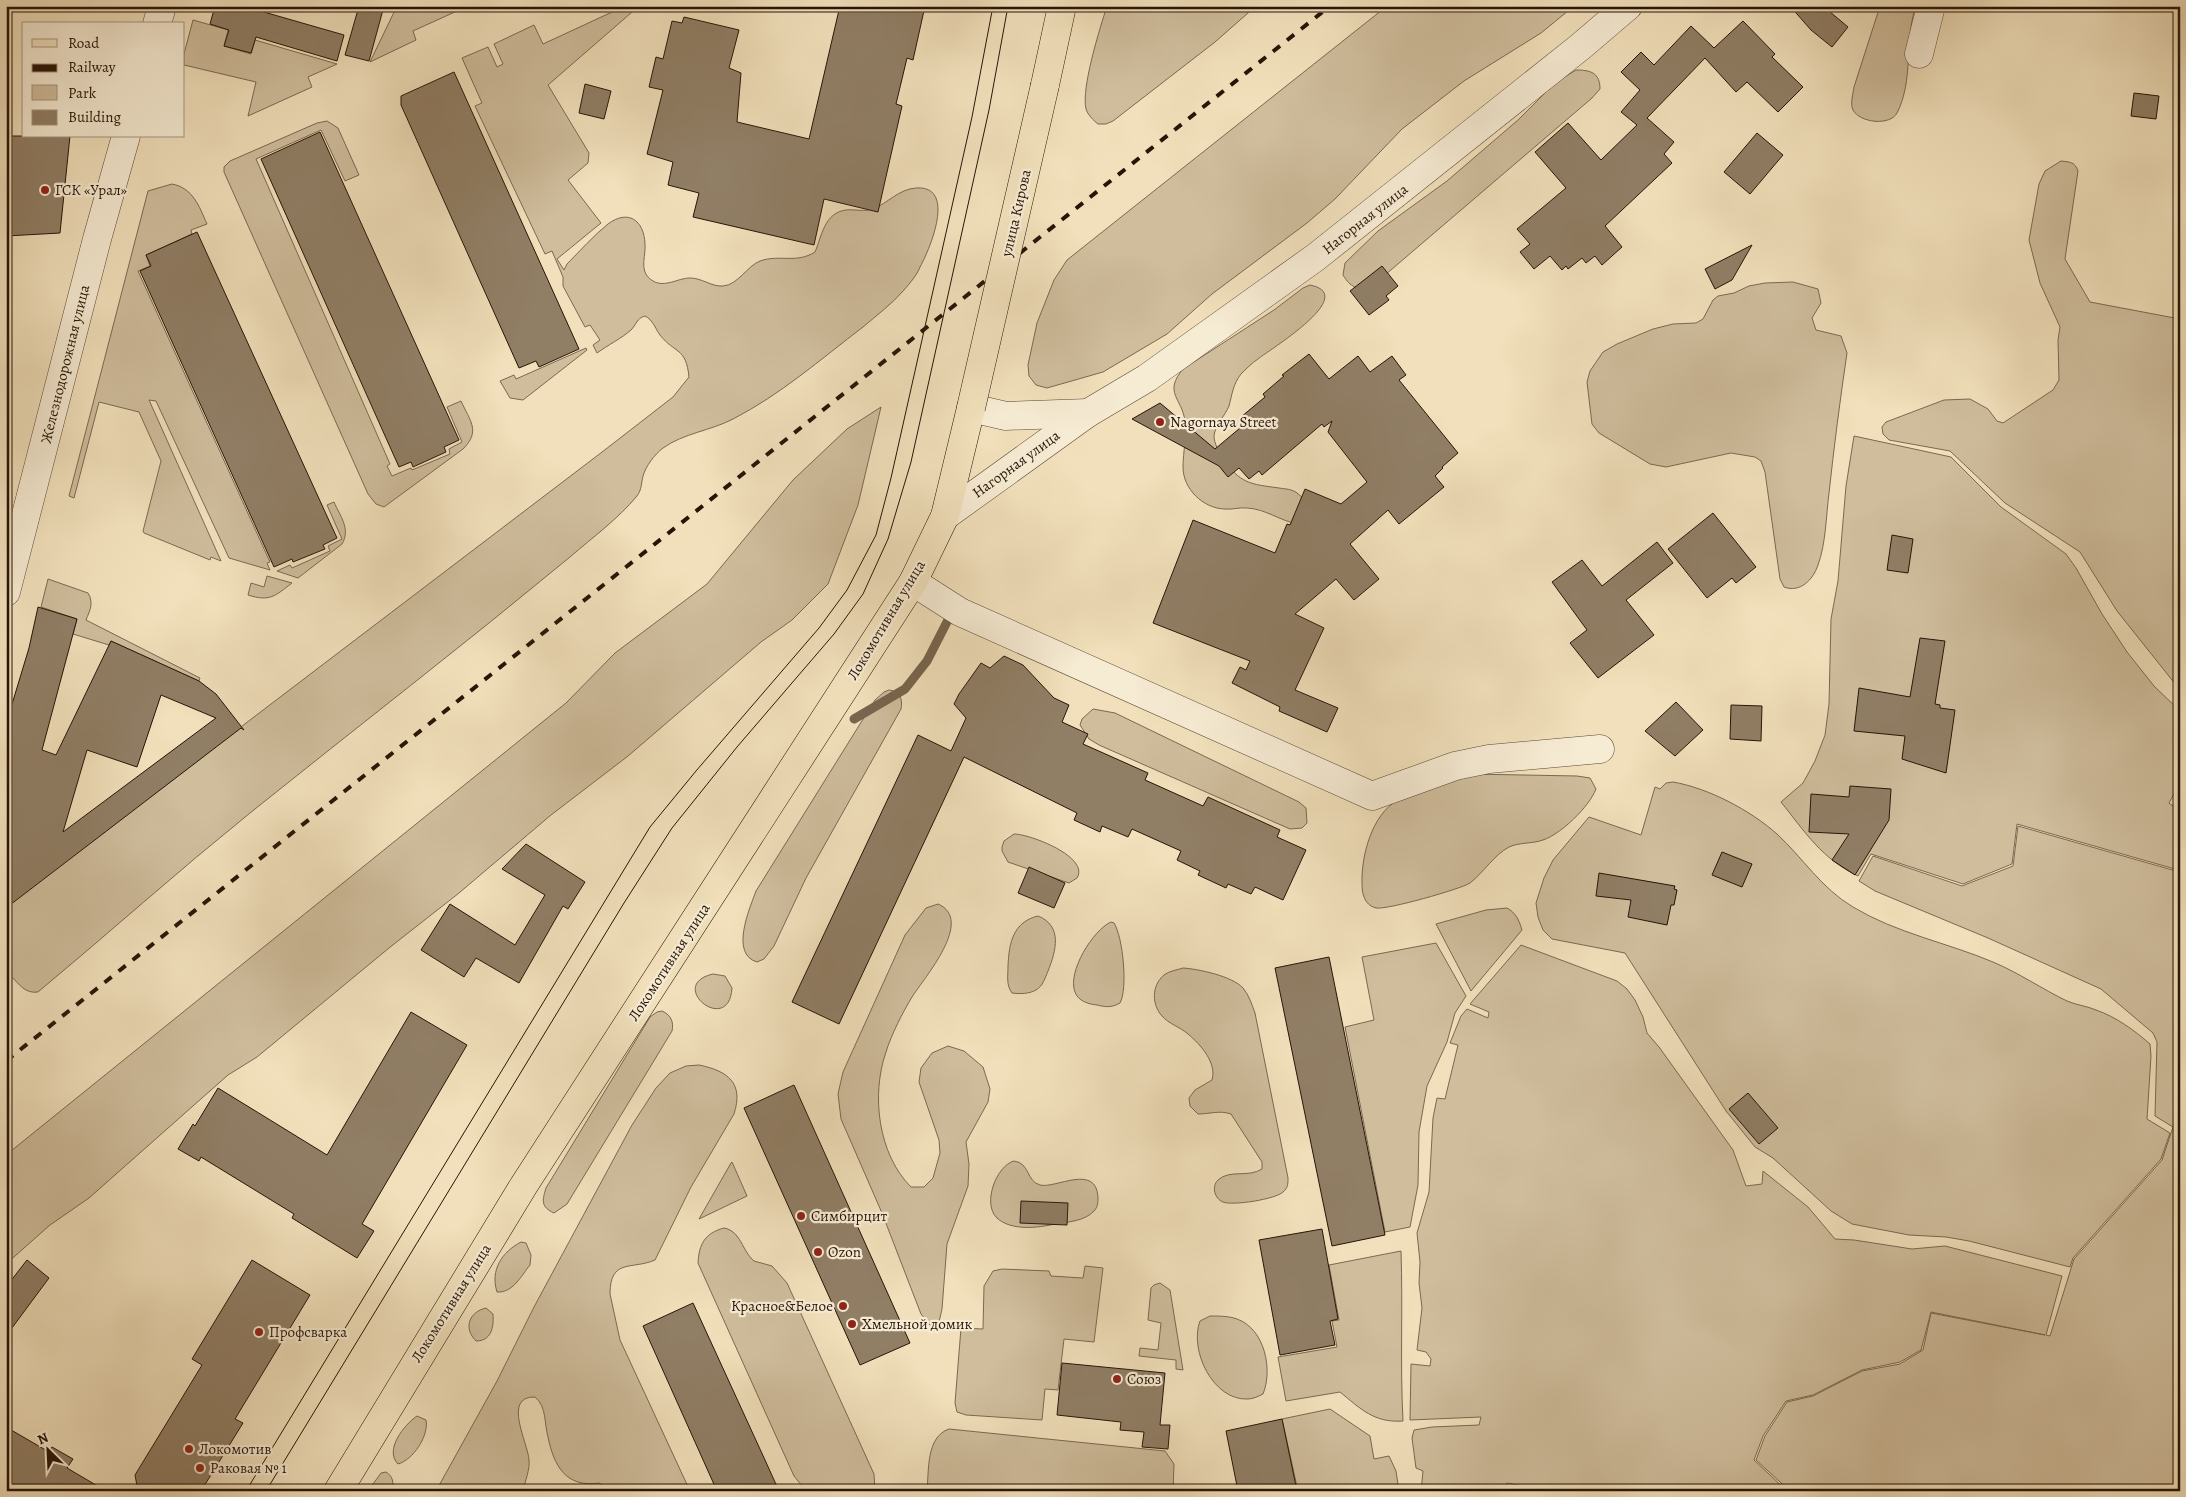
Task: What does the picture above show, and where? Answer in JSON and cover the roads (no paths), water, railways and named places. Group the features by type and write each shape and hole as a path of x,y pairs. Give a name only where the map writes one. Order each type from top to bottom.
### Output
{"main road":[{"name":"улица Кирова","path":"969,414 1062,6"},
{"name":"Локомотивная улица","path":"338,1491 524,1185 912,582 945,516 969,414"}],"street":[{"path":"158,22 162,6"},
{"name":"Нагорная улица","path":"945,516 1088,413 1148,378 1316,257 1580,47 1628,6"},
{"path":"1919,54 1932,6"},
{"name":"Железнодорожная улица","path":"6,592 125,138"},
{"name":"Нагорная улица","path":"969,414 1006,416 1088,413"},
{"path":"912,582 960,612 1372,796 1455,766 1489,759 1600,749"}],"waterway":[{"path":"854,719 905,689 927,661 949,618"}],"tram line":[{"path":"246,1491 650,827 819,628 847,590 876,535 891,478 972,117 993,6"},
{"path":"266,1491 624,903 672,828 737,747 834,634 863,594 888,539 911,462 989,110 1008,6"}],"railway":[{"path":"6,1061 1330,6"}],"place":[{"name":"ГСК «Урал»","path":"45,190"},
{"name":"Nagornaya Street","path":"1160,422"},
{"name":"Симбирцит","path":"801,1216"},
{"name":"Ozon","path":"818,1252"},
{"name":"Красное&Белое","path":"843,1306"},
{"name":"Хмельной домик","path":"852,1324"},
{"name":"Профсварка","path":"259,1332"},
{"name":"Союз","path":"1117,1379"},
{"name":"Локомотив","path":"189,1449"},
{"name":"Раковая № 1","path":"200,1468"}]}
